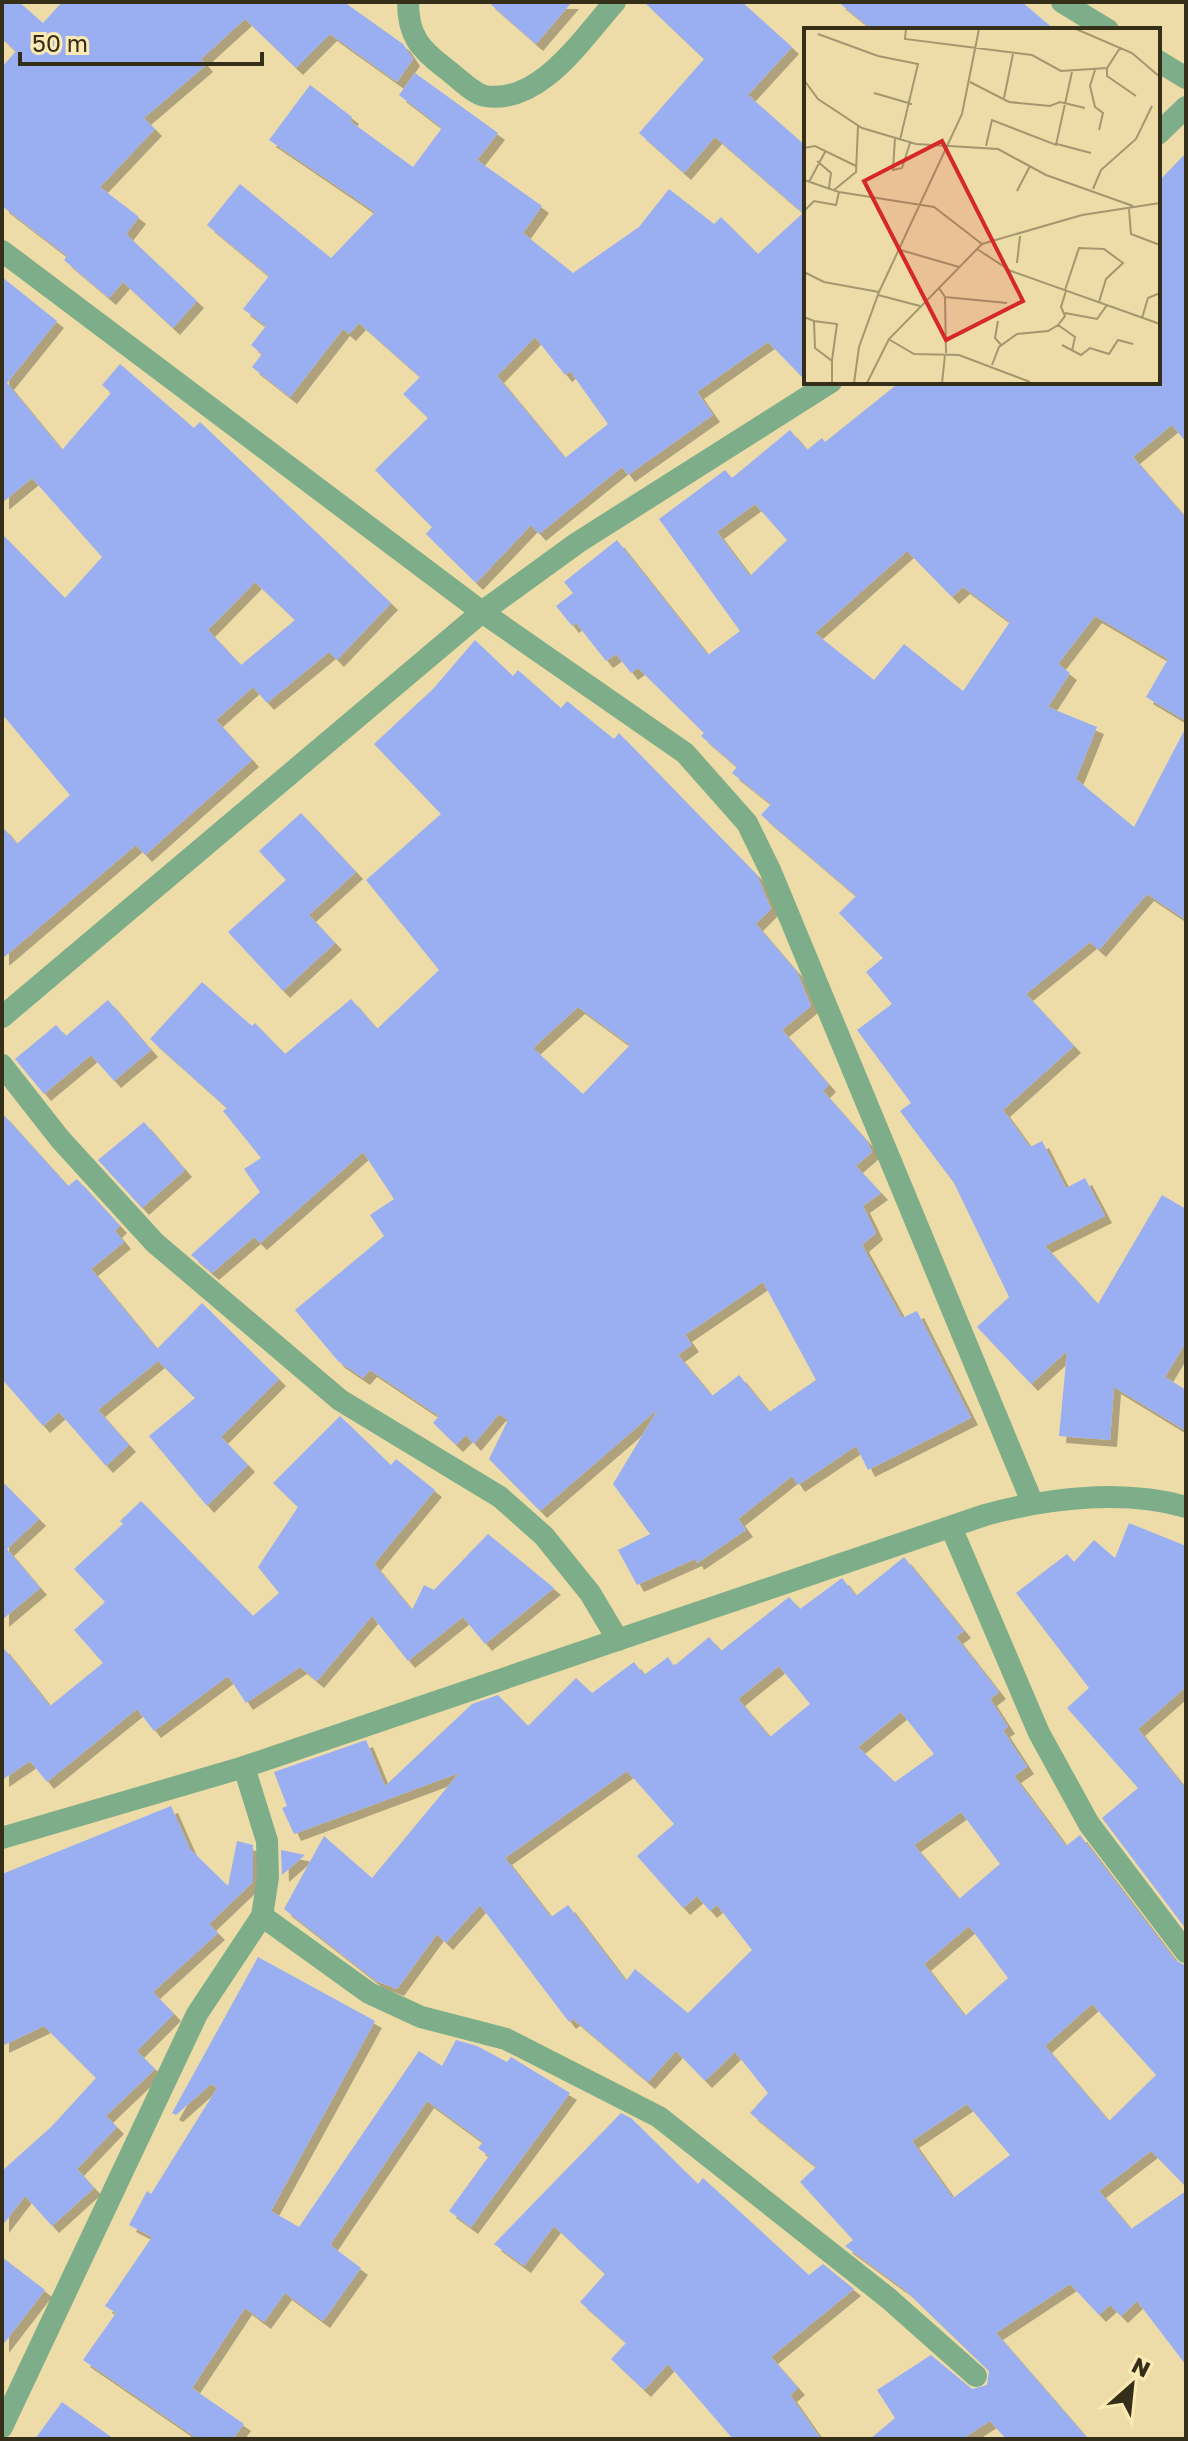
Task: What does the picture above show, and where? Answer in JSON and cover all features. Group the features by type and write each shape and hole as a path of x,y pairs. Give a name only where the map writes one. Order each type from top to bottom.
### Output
{"street":[{"path":"408,2 408,14 420,49 483,96 514,95 543,81 615,2"},
{"path":"1062,2 1105,28"},
{"path":"1160,62 1186,78"},
{"path":"1160,132 1186,107"},
{"path":"2,251 482,612 685,753 747,823 777,885 1032,1502"},
{"path":"2,1017 482,612 577,543 828,384"},
{"path":"2,1065 60,1139 155,1243 340,1400 500,1497 544,1536 590,1593 618,1640"},
{"path":"2,1838 244,1767 1032,1502 1115,1498 1186,1507"},
{"path":"951,1527 1039,1733 1089,1824 1186,1952"},
{"path":"2,2427 197,2014 262,1916 268,1877 267,1841 244,1767"},
{"path":"262,1916 369,1993 421,2017 506,2039 659,2117 865,2279 976,2376"}],"building":[{"path":"2,2 19,2 43,23 62,2 344,2 403,44 413,59 397,82 330,34 296,68 245,19 201,59 206,65 144,118 155,129 100,187 139,217 126,234 197,301 173,328 123,282 109,298 64,260 67,256 2,206 2,67 16,51 2,39"},
{"path":"488,2 572,2 536,44"},
{"path":"644,2 742,2 792,47 748,95 804,144 804,379 768,342 697,392 713,415 628,475 622,467 539,534 531,525 476,583 426,534 432,527 375,470 428,418 403,394 420,377 359,323 349,334 343,329 290,397 252,367 262,354 251,345 266,326 243,309 269,276 207,225 240,184 331,258 375,212 269,140 310,85 352,117 350,121 413,167 442,128 399,95 415,73 498,133 477,160 542,206 523,233 573,273 639,227 669,189 714,224 721,217 758,254 803,213 715,137 684,173 639,133 704,59","holes":["535,337 565,375 570,371 608,424 565,458 497,376"]},
{"path":"838,2 1022,2 1053,28 870,28"},
{"path":"1186,153 1186,442 1172,425 1133,457 1186,518 1186,721 1146,697 1168,659 1095,616 1058,664 1070,673 1048,707 1097,727 1076,779 1134,827 1186,727 1186,920 1147,894 1099,950 1090,942 1026,994 1074,1046 1003,1110 1030,1147 1042,1141 1066,1188 1085,1178 1105,1216 1045,1246 1098,1304 1162,1195 1186,1209 1186,1342 1165,1377 1186,1390 1186,1431 1114,1387 1110,1440 1059,1436 1067,1351 1031,1384 977,1327 1009,1297 954,1183 900,1111 911,1103 857,1030 892,1004 866,972 883,958 839,913 856,896 761,815 771,804 732,773 737,767 701,736 704,733 638,668 631,673 616,654 606,661 576,623 572,626 556,606 573,593 564,582 617,540 708,655 740,631 659,519 725,470 732,478 790,430 807,450 822,438 825,442 898,384 1160,384 1160,180","holes":["755,504 787,540 750,576 717,532","907,551 952,597 963,587 1010,622 963,691 904,644 874,680 815,633"]},
{"path":"2,277 57,321 7,383 62,450 111,393 102,385 120,364 194,428 200,422 391,603 337,660 329,652 267,703 253,687 216,720 252,760 145,855 136,845 2,959 2,826 17,844 70,795 2,714 2,534 65,598 102,557 32,478 2,503","holes":["255,582 295,620 241,665 208,630"]},
{"path":"475,640 513,676 518,670 561,708 567,701 614,739 619,733 757,875 771,909 756,924 797,972 811,1006 782,1030 829,1085 823,1091 867,1141 872,1152 856,1166 881,1193 863,1206 876,1233 862,1245 902,1318 917,1311 971,1418 868,1470 856,1446 798,1485 792,1476 738,1519 746,1530 697,1563 695,1559 637,1585 618,1550 650,1534 613,1484 658,1409 540,1511 489,1459 508,1420 499,1414 474,1444 466,1435 456,1445 433,1423 439,1416 370,1370 363,1378 338,1361 295,1310 384,1236 370,1215 394,1199 363,1152 260,1243 254,1237 212,1273 191,1255 260,1192 244,1169 261,1158 223,1111 227,1108 150,1039 202,982 252,1026 255,1023 285,1054 351,999 377,1029 439,970 366,880 441,814 374,744 434,688","holes":["578,1007 630,1045 583,1094 533,1048","763,1282 816,1380 769,1412 739,1375 712,1396 678,1355 692,1345 685,1335"]},
{"path":"301,813 356,872 309,915 335,943 283,991 228,932 286,880 259,851"},
{"path":"108,1000 151,1050 114,1081 91,1055 44,1094 15,1059 56,1025 66,1036"},
{"path":"2,1113 68,1186 77,1179 120,1226 115,1231 124,1242 91,1269 157,1349 202,1303 279,1379 221,1437 248,1465 207,1506 149,1436 195,1398 158,1361 98,1410 129,1445 106,1466 59,1412 43,1426 2,1379"},
{"path":"144,1122 185,1170 142,1208 98,1160"},
{"path":"340,1416 391,1465 396,1459 435,1490 374,1564 412,1610 424,1585 434,1590 488,1534 554,1588 485,1644 463,1617 408,1661 372,1616 317,1681 300,1667 246,1703 228,1676 154,1731 137,1709 47,1782 30,1761 2,1780 2,1646 50,1706 103,1663 74,1630 105,1602 74,1569 123,1524 120,1521 141,1501 253,1616 279,1593 258,1567 298,1507 273,1483"},
{"path":"2,1481 39,1519 7,1549 40,1588 2,1620"},
{"path":"1129,1523 1186,1546 1186,1687 1138,1729 1186,1789 1186,1929 1102,1818 1138,1788 1067,1708 1089,1688 1016,1593 1067,1554 1074,1562 1094,1540 1115,1558"},
{"path":"904,1557 964,1631 956,1637 999,1692 990,1699 1008,1727 1003,1730 1027,1767 1014,1776 1066,1846 1080,1835 1175,1960 1186,1966 1186,2187 1151,2151 1099,2191 1131,2229 1186,2191 1186,2365 1137,2301 1121,2316 1110,2305 1099,2315 1070,2284 996,2333 1088,2439 1006,2439 990,2421 962,2439 870,2439 895,2418 877,2390 931,2355 972,2389 987,2385 989,2371 905,2290 845,2246 853,2240 800,2182 816,2167 750,2113 768,2093 735,2052 705,2081 676,2051 648,2082 573,2019 569,2022 480,1905 446,1943 437,1934 397,1989 376,1981 284,1909 324,1836 372,1878 459,1773 294,1834 282,1808 287,1806 274,1772 366,1740 385,1786 472,1704 498,1695 528,1726 576,1678 592,1693 634,1662 644,1675 668,1657 674,1666 709,1637 721,1651 789,1597 800,1609 842,1578 856,1596","holes":["779,1666 810,1704 770,1737 738,1699","901,1712 934,1754 895,1782 858,1747","627,1771 674,1824 637,1856 683,1908 697,1896 710,1911 717,1905 752,1950 688,2013 635,1969 626,1981 568,1905 551,1917 505,1858","961,1812 1000,1864 959,1899 914,1845","969,1926 1008,1978 965,2016 924,1964","1092,2004 1156,2075 1109,2121 1045,2046","967,2104 1010,2155 953,2198 912,2141"]},
{"path":"171,1806 190,1849 228,1886 237,1841 253,1845 253,1882 209,1924 218,1933 153,1992 174,2014 137,2051 155,2069 106,2116 117,2127 77,2169 94,2188 52,2226 25,2196 2,2226 2,2171 52,2126 96,2078 44,2026 2,2046 2,1874"},
{"path":"281,1850 305,1855 282,1875"},
{"path":"258,1957 375,2021 271,2211 299,2227 419,2051 442,2066 456,2040 477,2046 507,2062 511,2057 570,2093 471,2227 449,2211 489,2156 478,2148 483,2142 427,2101 330,2245 361,2268 323,2321 285,2293 264,2322 245,2308 192,2388 244,2424 233,2439 198,2439 83,2360 116,2313 105,2306 152,2237 129,2225 147,2191 151,2194 217,2088 211,2084 176,2115 172,2113"},
{"path":"621,2113 631,2118 698,2184 703,2178 809,2275 823,2264 854,2289 771,2357 798,2388 790,2395 821,2439 733,2439 668,2364 644,2390 611,2359 626,2343 580,2302 605,2274 554,2226 524,2266 494,2244"},
{"path":"2,2257 45,2290 2,2346"},
{"path":"62,2402 114,2439 35,2439"}]}
